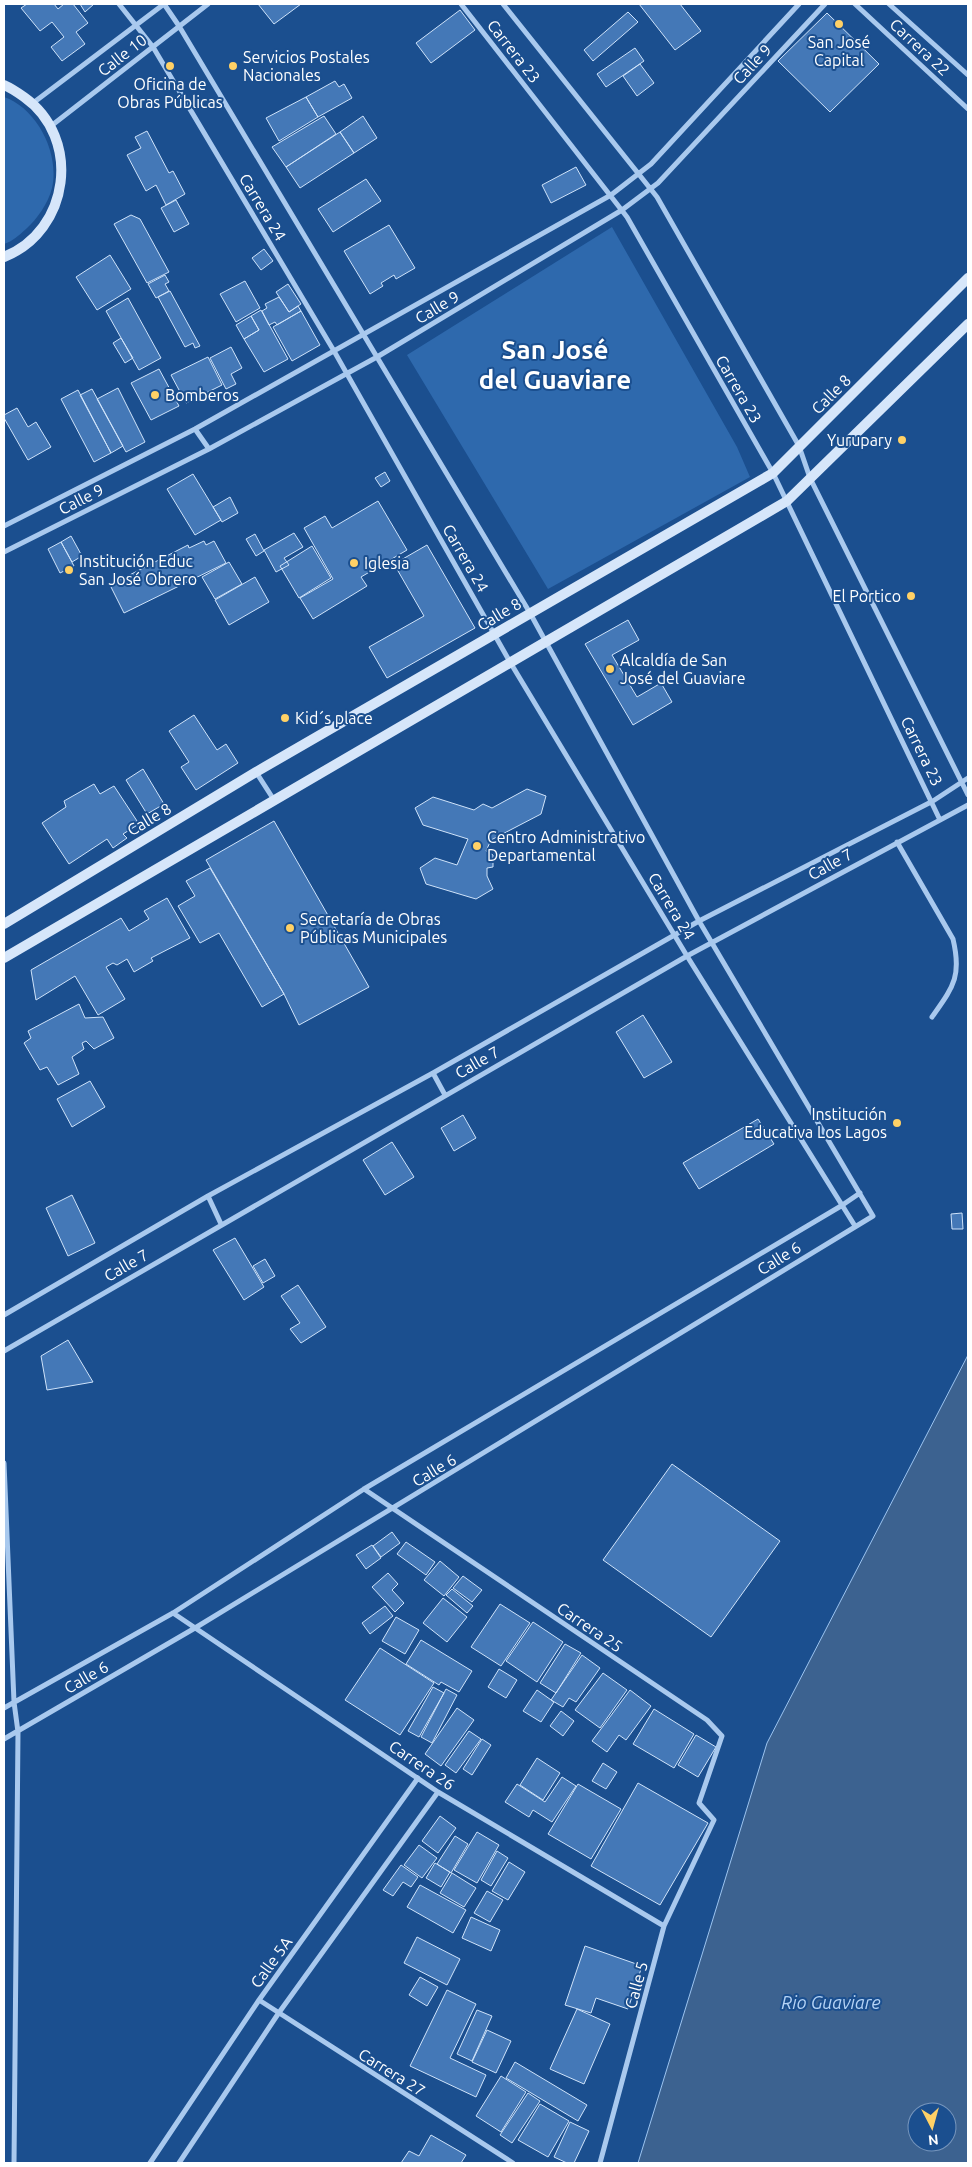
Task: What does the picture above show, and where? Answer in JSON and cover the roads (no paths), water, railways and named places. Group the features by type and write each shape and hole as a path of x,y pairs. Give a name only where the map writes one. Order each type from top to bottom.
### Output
{"main road":[{"path":"4,85 11,87 34,103 51,126 58,143 62,161 62,180 58,198 51,215 41,230 27,244 4,257"},
{"name":"Calle 8","path":"4,924 256,772 773,473 968,278"},
{"path":"4,958 787,501 968,324"}],"street":[{"name":"Carrera 24","path":"119,4 154,46 347,373 510,662 687,956 854,1226"},
{"name":"Carrera 24","path":"164,4 179,26 530,613 699,921 874,1216"},
{"name":"Calle 10","path":"34,103 164,4"},
{"name":"Calle 10","path":"51,126 208,4"},
{"name":"Carrera 23","path":"461,4 622,210 773,473 933,801 940,820"},
{"name":"Carrera 23","path":"503,4 652,189 800,446 810,478 968,795"},
{"name":"Calle 9","path":"4,526 195,429 611,195 651,164 799,4"},
{"name":"Calle 9","path":"4,552 209,448 377,357 622,210 652,189 825,4"},
{"name":"Carrera 22","path":"855,4 968,109"},
{"name":"Carrera 22","path":"889,4 968,74"},
{"path":"195,429 209,448"},
{"path":"256,772 274,800"},
{"name":"Calle 7","path":"4,1315 208,1196 433,1073 676,936 699,921 933,801 962,784 968,778"},
{"name":"Calle 7","path":"4,1351 687,956 968,805"},
{"path":"897,842 953,939 958,964 950,991 932,1017"},
{"path":"433,1073 445,1095"},
{"name":"Calle 6","path":"4,1708 173,1613 364,1489 860,1193"},
{"path":"208,1196 221,1224"},
{"name":"Calle 6","path":"4,1740 195,1628 854,1226 874,1216"},
{"path":"4,1463 14,1702 18,1732 14,2163"},
{"name":"Carrera 25","path":"364,1489 707,1720 722,1736 699,1803 714,1820"},
{"name":"Carrera 26","path":"173,1613 438,1792 664,1926"},
{"name":"Calle 5A","path":"150,2163 259,2000 418,1778"},
{"path":"179,2163 278,2014 438,1792"},
{"name":"Calle 5","path":"600,2163 664,1926 714,1820"},
{"name":"Carrera 27","path":"259,2000 512,2163"}],"water":[{"name":"Rio Guaviare","path":"968,1355 968,2163 638,2163 767,1743"}],"place":[{"name":"San José Capital","path":"839,24"},
{"name":"Oficina de Obras Públicas","path":"170,66"},
{"name":"Servicios Postales Nacionales","path":"233,66"},
{"name":"Bomberos","path":"155,395"},
{"name":"Yurupary","path":"902,440"},
{"name":"Iglesia","path":"354,563"},
{"name":"Institución Educ San José Obrero","path":"69,570"},
{"name":"El Portico","path":"911,596"},
{"name":"Alcaldía de San José del Guaviare","path":"610,669"},
{"name":"Kid´s place","path":"285,718"},
{"name":"Centro Administrativo Departamental","path":"477,846"},
{"name":"Secretaría de Obras Públicas Municipales","path":"290,928"},
{"name":"Institución Educativa Los Lagos","path":"897,1123"}],"district":[{"name":"San José del Guaviare","path":"555,364"}]}
